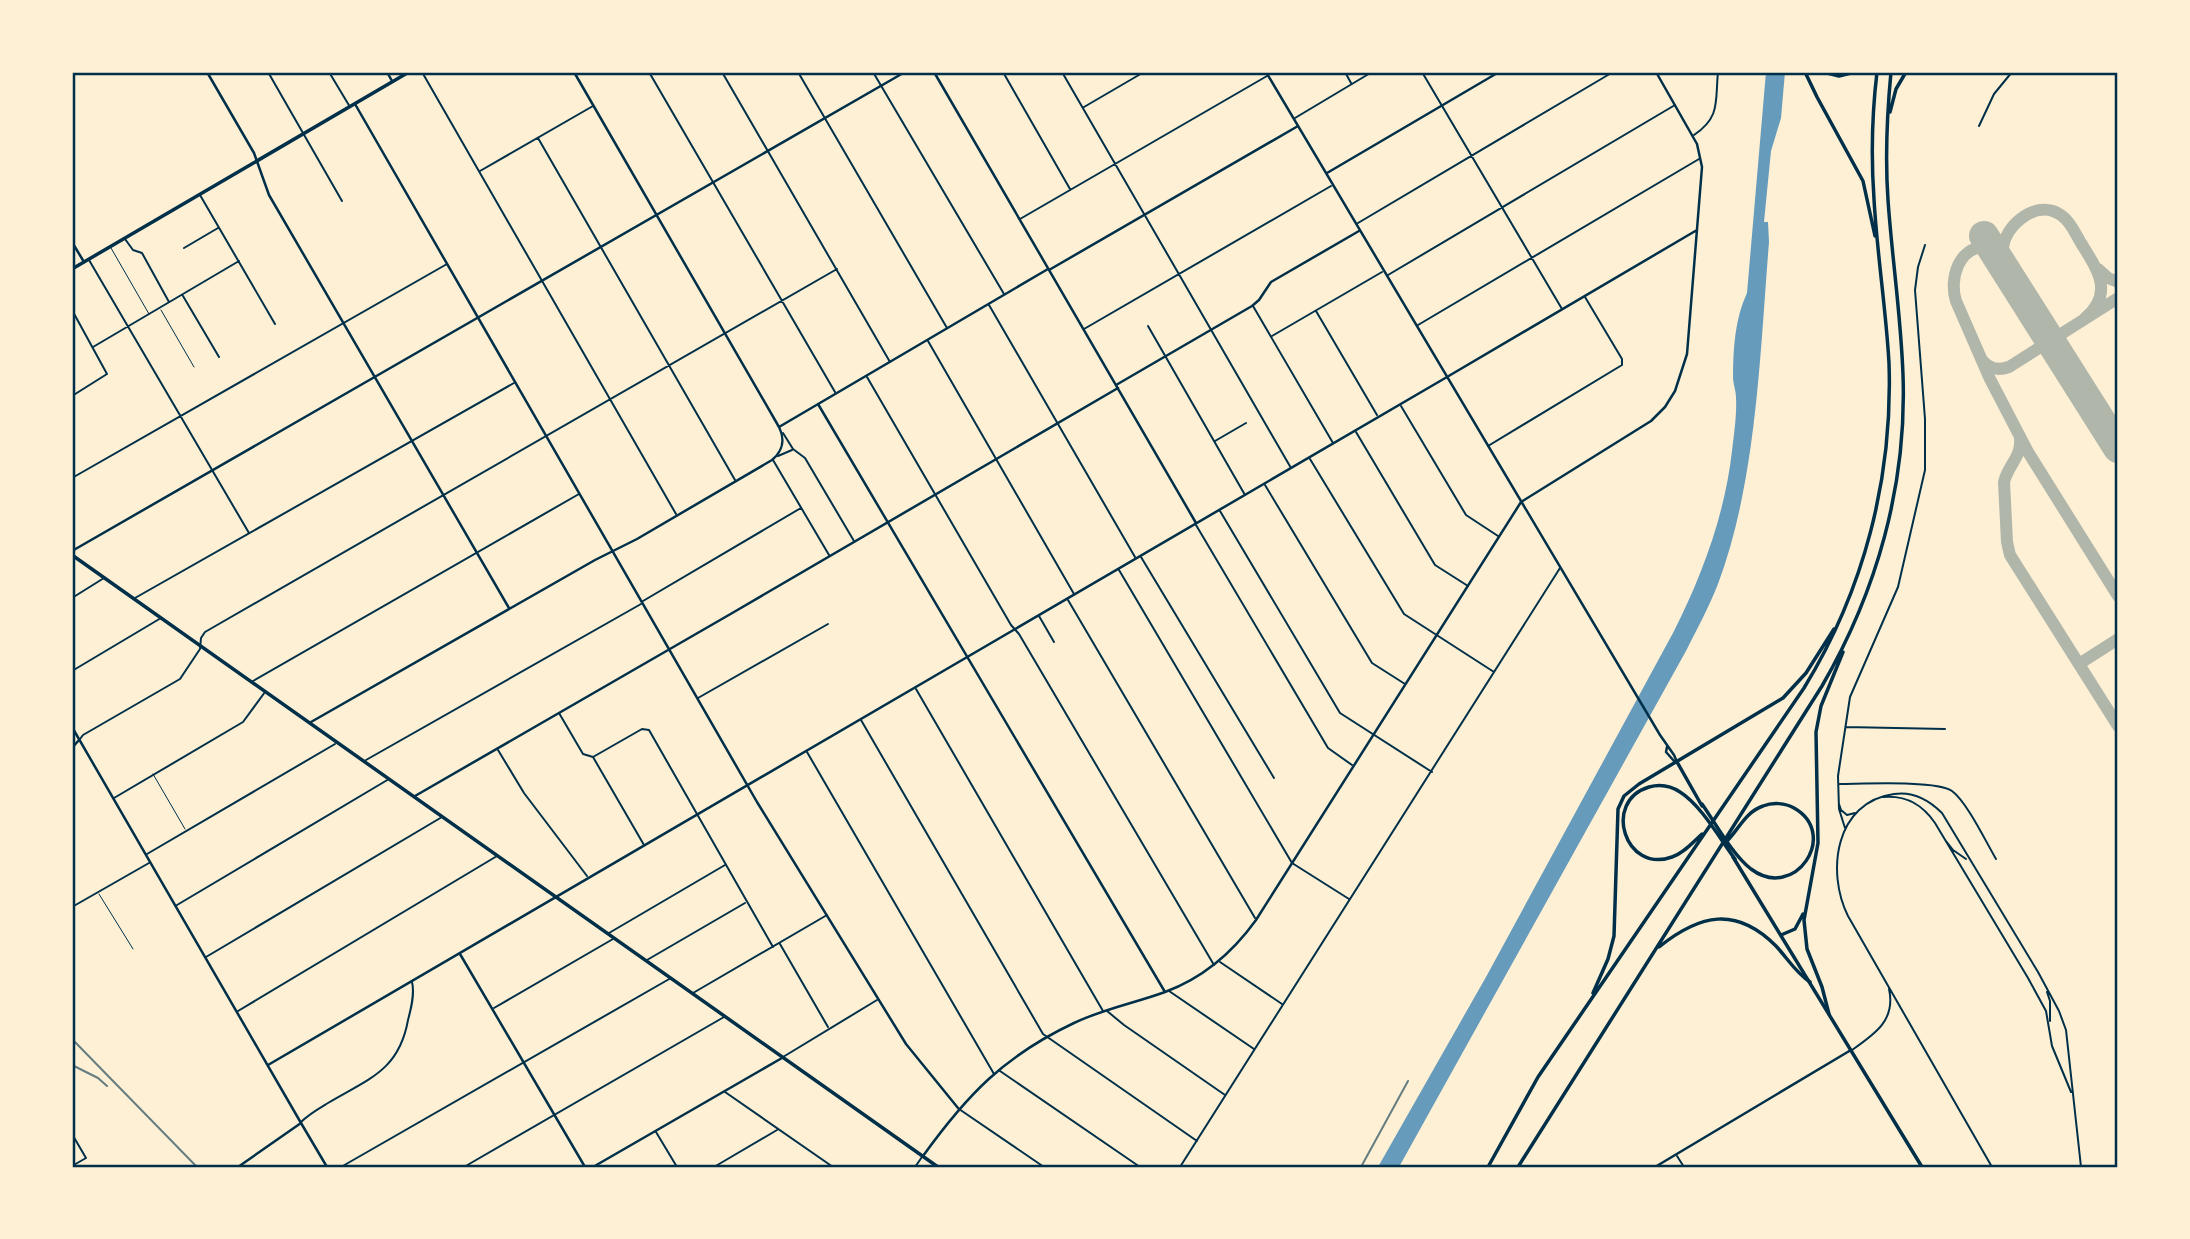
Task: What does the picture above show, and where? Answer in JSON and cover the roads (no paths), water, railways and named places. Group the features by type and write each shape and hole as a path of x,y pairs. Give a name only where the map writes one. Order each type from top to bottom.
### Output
{"main road":[{"path":"72,269 409,72"},
{"path":"1805,72 1863,181 1881,278"},
{"path":"1823,72 1839,76 1855,72"},
{"path":"1488,1167 1538,1077 1804,688 1844,610 1872,528 1885,458 1889,380 1872,161 1877,72"},
{"path":"1781,934 1789,933 1797,927 1818,843 1815,750 1817,723 1877,564 1898,471 1903,424 1903,361 1887,180 1891,72"},
{"path":"1888,117 1896,89 1906,72"},
{"path":"72,553 939,1167"},
{"path":"1589,1001 1604,969 1614,936 1618,809 1624,796 1788,693 1809,670 1844,610"},
{"path":"1518,1167 1822,686 1854,623"},
{"path":"1676,762 1922,1167"},
{"path":"1707,831 1679,854 1661,859 1648,858 1628,843 1623,831 1626,806 1636,794 1650,787 1661,785 1676,789 1698,810 1735,859"},
{"path":"1702,804 1738,854 1749,867 1760,874 1788,876 1800,868 1809,856 1813,841 1810,827 1793,807 1767,804 1749,814 1733,835 1720,846"},
{"path":"1805,902 1806,945 1829,1014"},
{"path":"1655,951 1674,935 1693,925 1715,919 1734,920 1755,927 1780,950 1799,975 1810,982"}],"street":[{"path":"72,74 76,72"},
{"path":"207,72 257,161 269,195 510,609"},
{"path":"268,72 342,201"},
{"path":"329,72 350,107"},
{"path":"387,72 392,82"},
{"path":"422,72 677,516"},
{"path":"574,72 780,428 793,449 805,458 855,542"},
{"path":"649,72 836,394"},
{"path":"722,72 890,362"},
{"path":"797,72 948,328"},
{"path":"873,72 1005,294"},
{"path":"72,553 905,72"},
{"path":"934,72 1328,748 1354,766"},
{"path":"1003,72 1071,190"},
{"path":"1062,72 1291,468"},
{"path":"1083,107 1144,72"},
{"path":"1345,72 1352,84"},
{"path":"1294,118 1372,72"},
{"path":"1422,72 1562,309"},
{"path":"1327,174 1499,72"},
{"path":"1356,224 1613,72"},
{"path":"915,1167 958,1108 999,1070 1047,1037 1105,1011 1167,991 1219,961 1256,920 1521,502 1635,433 1658,415 1670,399 1679,384 1686,355 1698,230 1701,158 1693,135 1656,72"},
{"path":"1693,135 1707,126 1713,117 1718,72"},
{"path":"1979,127 1994,94 2012,72"},
{"path":"1020,219 1267,74 1676,762"},
{"path":"355,104 747,785 914,1055 958,1108 1044,1167"},
{"path":"1271,336 1386,273 1675,105"},
{"path":"479,171 593,106"},
{"path":"780,428 1005,294 1298,126"},
{"path":"538,138 735,481"},
{"path":"1417,326 1701,158"},
{"path":"1084,329 1333,185"},
{"path":"200,194 275,324"},
{"path":"184,248 219,227"},
{"path":"415,796 1058,423 1164,356 1252,306 1271,282 1360,230"},
{"path":"268,1065 1698,230"},
{"path":"125,238 133,250 142,253 170,303"},
{"path":"72,242 83,262"},
{"path":"1846,829 1839,809 1838,784 1854,686 1900,583 1924,475 1925,419 1915,286 1925,245"},
{"path":"89,259 249,534"},
{"path":"93,347 239,261"},
{"path":"72,478 447,264"},
{"path":"72,748 83,735 180,679 200,649 205,632 837,270"},
{"path":"183,295 219,357"},
{"path":"1488,446 1622,365 1622,359 1584,296"},
{"path":"988,304 1136,559"},
{"path":"1252,306 1334,444"},
{"path":"72,310 107,374 72,396"},
{"path":"1316,310 1379,417"},
{"path":"1147,326 1245,495"},
{"path":"927,340 1075,595"},
{"path":"866,376 1214,965"},
{"path":"134,598 515,382"},
{"path":"818,404 1167,991 1255,1049"},
{"path":"1400,405 1466,515 1500,537"},
{"path":"1214,442 1246,423"},
{"path":"773,459 782,445 780,428"},
{"path":"1355,431 1435,565 1468,586"},
{"path":"311,722 793,449"},
{"path":"1310,458 1404,614 1495,672"},
{"path":"773,459 830,557"},
{"path":"1264,484 1372,663 1406,684"},
{"path":"252,681 579,494"},
{"path":"365,761 801,509"},
{"path":"1219,511 1340,713 1432,772"},
{"path":"1141,556 1274,778"},
{"path":"1180,1167 1561,568"},
{"path":"1118,569 1292,863 1350,900"},
{"path":"72,598 105,578"},
{"path":"1067,599 1256,920"},
{"path":"1039,616 1054,642"},
{"path":"72,671 162,618"},
{"path":"697,698 828,624"},
{"path":"915,688 1105,1011 1225,1095"},
{"path":"113,798 243,722 266,691"},
{"path":"559,713 583,754 593,757 644,846"},
{"path":"861,719 1047,1037 1197,1141"},
{"path":"72,727 327,1167"},
{"path":"1846,727 1945,729"},
{"path":"593,757 642,729 648,729 773,947"},
{"path":"146,855 339,742"},
{"path":"497,749 524,793 589,878"},
{"path":"807,751 994,1074"},
{"path":"175,906 390,779"},
{"path":"1838,784 1933,785 1948,789 1961,800 1996,859"},
{"path":"1839,802 1841,810 1847,815 1856,813 1879,798 1898,793 1913,795 1938,808 1948,821 1967,858 2012,927 2062,1019 2067,1041 2081,1167"},
{"path":"1879,798 1898,797 1916,803 1927,812 1953,850 1967,858"},
{"path":"1856,813 1846,829 1837,860 1839,892 1847,913 1992,1167"},
{"path":"205,958 443,816"},
{"path":"1942,834 2046,1011 2054,1054 2073,1100"},
{"path":"237,1012 499,856"},
{"path":"72,907 150,862"},
{"path":"608,933 726,864"},
{"path":"646,961 747,901"},
{"path":"692,993 827,915"},
{"path":"493,1009 614,938"},
{"path":"779,943 829,1028"},
{"path":"460,954 585,1167"},
{"path":"1219,961 1283,1005"},
{"path":"341,1167 671,978"},
{"path":"1656,1167 1875,1034 1885,1022 1891,1005 1886,981"},
{"path":"238,1167 301,1123 308,1115 390,1064 405,1033 412,982"},
{"path":"2048,992 2050,1029"},
{"path":"593,1167 599,1166 879,999"},
{"path":"464,1167 725,1017"},
{"path":"999,1070 1140,1167"},
{"path":"724,1091 831,1167"},
{"path":"714,1167 778,1130"},
{"path":"656,1131 677,1167"},
{"path":"72,1134 86,1158 72,1166"},
{"path":"1677,1155 1684,1167"}],"lane":[{"path":"110,247 149,314"},
{"path":"160,309 194,367"},
{"path":"153,774 186,830"},
{"path":"98,892 132,949"}],"water":[{"path":"1766,72 1785,72 1781,118 1771,151 1764,222 1768,222 1769,242 1755,415 1741,502 1718,584 1686,651 1399,1167 1378,1167 1486,977 1673,633 1711,544 1729,475 1736,404 1734,345 1737,323 1747,293"}],"railway":[{"path":"72,1039 197,1167"},
{"path":"72,1065 98,1078 107,1086"},
{"path":"1361,1167 1408,1081"}]}
